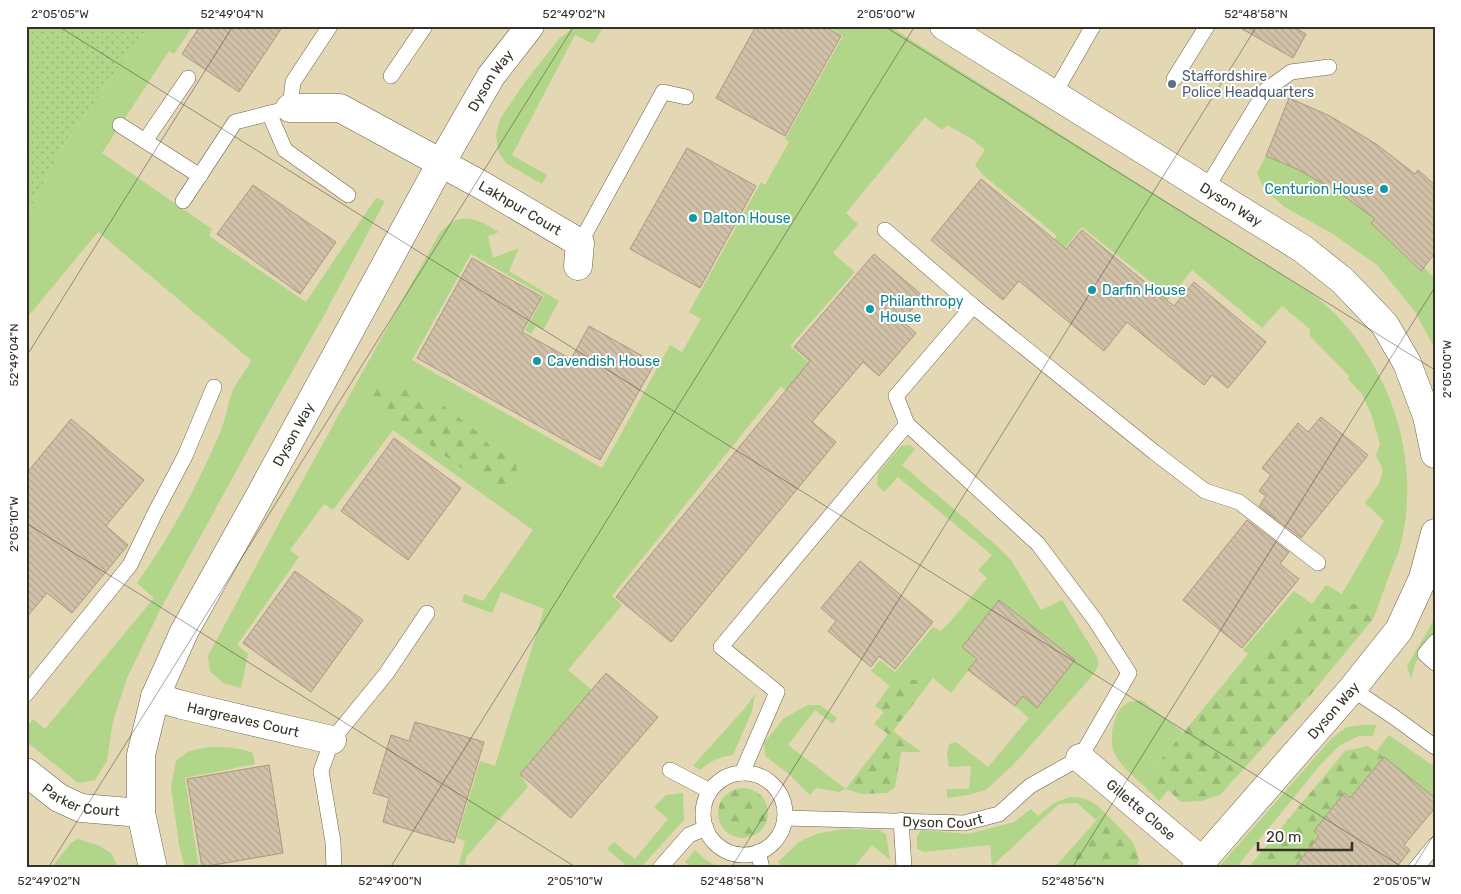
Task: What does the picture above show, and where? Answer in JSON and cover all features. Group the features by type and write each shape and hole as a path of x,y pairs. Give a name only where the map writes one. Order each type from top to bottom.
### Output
{"street":[{"name":"Dyson Way","path":"153,868 141,813 141,755 155,698 184,632 441,163 491,76 530,26"},
{"name":"Dyson Way","path":"944,26 1303,249 1343,280 1385,325 1406,363 1427,416 1435,454"},
{"name":"Lakhpur Court","path":"280,110 340,108 484,187 579,254"},
{"name":"Dyson Way","path":"1199,865 1352,690 1398,630 1423,578 1435,533"},
{"name":"Hargreaves Court","path":"155,698 332,740"},
{"name":"Gillette Close","path":"1080,758 1199,865"},
{"name":"Parker Court","path":"26,772 59,798 81,808 141,813"}],"lane":[{"path":"330,26 293,82 280,110 285,150 348,195"},
{"path":"391,76 425,26"},
{"path":"1054,94 1093,26"},
{"path":"1174,79 1208,26"},
{"path":"1206,189 1266,90 1291,72 1328,67"},
{"path":"145,141 188,78"},
{"path":"579,254 662,92 686,97"},
{"path":"183,201 235,122 280,110"},
{"path":"120,125 200,176"},
{"path":"885,230 973,306 1205,491 1239,502 1318,563"},
{"path":"973,306 896,396 907,424 1038,544 1095,620 1129,673 1080,758"},
{"path":"26,694 130,566 185,456 214,387"},
{"path":"742,773 777,692 721,647 907,424"},
{"path":"334,868 333,842 321,771 332,740 386,674 428,613"},
{"path":"1435,642 1425,654 1435,663"},
{"path":"1352,690 1394,717 1435,747"},
{"name":"Dyson Court","path":"785,818 964,822 999,814 1030,786 1080,758"},
{"path":"670,770 710,791"},
{"path":"742,773 756,775 768,781 778,791 784,804 785,818 782,829 776,839 768,847 746,855 733,853 722,848 712,839 706,828 704,816 705,803 710,791 719,782 730,776 742,773"},
{"path":"901,820 904,868"},
{"path":"660,868 690,835 706,828"},
{"path":"1416,868 1435,845"},
{"path":"758,852 762,868"}],"shaded area":[{"path":"149,26 1435,26 1435,868 26,868 26,216"}],"green space":[{"path":"26,26 149,26 65,143 26,216"},
{"path":"149,26 193,26 174,54 169,51 102,153 212,229 209,236 306,302 376,198 385,201 322,319 160,610 127,678 113,721 107,761 95,780 78,783 26,741 26,728 33,719 45,729 154,598 137,583 162,546 194,490 221,430 233,391 251,360 98,232 26,319 26,216 65,143"},
{"path":"575,26 604,26 593,44 575,35 512,155 547,175 542,184 507,164 499,153 496,135 500,119 525,82 559,39"},
{"path":"827,26 889,26 1313,294 1341,320 1360,344 1376,369 1389,396 1405,454 1406,513 1401,543 1373,619 1356,604 1330,600 1222,686 1248,654 1243,650 1294,591 1312,604 1326,585 1342,594 1384,521 1365,503 1379,484 1383,470 1376,455 1380,444 1372,416 1362,394 1348,379 1349,376 1310,336 1310,329 1282,306 1262,328 1192,270 1149,323 1137,313 1157,287 1082,227 1041,277 1031,269 1057,236 982,174 975,165 985,150 972,139 947,125 942,130 925,117 846,213 858,224 833,253 855,272 790,346 840,390 815,418 781,386 612,596 622,605 568,670 592,690 520,773 528,787 466,857 465,868 458,868 465,841 457,838 480,761 495,766 544,609 501,592 492,613 462,602 464,594 483,601 533,530 393,430 333,510 324,504 290,550 299,557 237,645 248,654 241,688 223,683 210,671 208,656 284,514 444,228 463,218 488,225 499,232 488,236 493,258 519,248 509,271 559,301 543,330 536,326 531,334 525,330 544,296 471,254 412,360 602,468 670,345 682,352 701,319 689,312 761,182 765,185 789,142 785,139 843,36","holes":["391,412 484,437 491,448 516,459 409,429"]},
{"path":"1266,156 1297,169 1340,193 1375,219 1371,223 1420,271 1424,267 1435,279 1435,349 1414,310 1377,265 1333,234 1286,208 1264,189 1257,173"},
{"path":"381,384 416,393 440,403 484,437 491,448 516,459 517,479 505,492 471,475 409,429 391,412 369,408 368,391"},
{"path":"910,445 915,449 902,465 1011,560 1041,610 1062,600 1096,655 1099,664 1093,675 1013,765 986,790 947,798 947,789 969,789 971,766 949,767 947,754 949,744 956,742 988,767 1029,718 1015,706 1023,696 1037,707 1075,660 999,600 963,647 977,659 951,693 933,678 926,687 916,680 896,677 890,686 871,671 880,660 895,672 933,627 941,631 987,578 978,570 992,555 898,477 884,492 877,485 878,473 901,446"},
{"path":"1330,600 1356,604 1373,619 1312,693 1220,795 1201,801 1181,802 1168,790 1159,801 1141,783 1222,686"},
{"path":"1435,618 1435,633 1415,664 1411,679 1407,666"},
{"path":"896,677 916,680 926,687 893,731 921,752 901,752 895,787 887,793 861,794 846,789 888,734 874,724 884,712 875,706"},
{"path":"755,694 752,711 733,755 715,760 700,770 693,766 745,708"},
{"path":"1141,700 1183,732 1141,783 1126,770 1115,754 1112,735 1115,720 1122,708 1129,702"},
{"path":"808,705 820,705 837,718 833,724 815,710 788,745 846,789 839,792 816,788 810,795 789,774 765,756 764,743 784,718"},
{"path":"1376,725 1373,736 1359,736 1339,746 1322,763 1236,868 1218,868 1332,738 1347,727"},
{"path":"1389,735 1435,767 1435,798 1376,752"},
{"path":"1368,746 1384,757 1350,798 1344,794 1314,831 1319,836 1294,868 1248,868 1345,751"},
{"path":"209,747 237,748 253,753 255,764 185,778 199,868 185,868 179,845 171,786 176,761 189,751"},
{"path":"738,788 748,788 761,795 768,808 768,818 761,831 748,838 738,838 729,834 722,827 718,818 718,808 722,799 729,792"},
{"path":"683,793 684,820 640,868 629,868 607,849 614,842 635,859 668,819 654,807 666,795"},
{"path":"1070,797 1089,800 1104,812 1096,820 1077,803 1059,804 992,866 990,845 924,852 917,849 917,837 921,830 968,834 1014,822 1031,809 1038,816 1054,803"},
{"path":"1104,812 1133,842 1139,859 1137,868 1054,868"},
{"path":"843,829 879,830 886,834 890,860 872,845 853,868 815,868 811,865 809,868 784,868 778,862 799,842 816,834"},
{"path":"78,839 100,846 112,854 118,868 51,868 71,843"},
{"path":"695,850 719,868 691,868 685,862"}],"building":[{"path":"200,26 283,26 239,92 182,54"},
{"path":"756,26 824,26 841,36 785,136 716,98"},
{"path":"1237,26 1292,26 1306,34 1293,58"},
{"name":"Centurion House","path":"1289,98 1330,116 1376,144 1415,174 1418,170 1435,185 1435,253 1421,271 1371,223 1375,219 1340,193 1297,169 1266,156"},
{"name":"Dalton House","path":"687,148 756,186 700,288 630,249"},
{"path":"981,179 1066,249 1082,230 1174,306 1194,282 1266,342 1228,388 1212,375 1204,385 1127,322 1104,351 1019,281 1003,300 931,240"},
{"path":"253,185 336,242 300,294 217,234"},
{"path":"874,254 923,296 902,321 916,333 879,376 863,362 812,422 836,442 671,642 616,597 810,361 794,347"},
{"name":"Cavendish House","path":"472,258 542,297 522,332 571,359 589,326 655,363 600,460 417,358"},
{"path":"1321,417 1368,455 1301,538 1259,506 1266,496 1259,491 1271,475 1262,468 1298,423 1308,432"},
{"path":"71,419 144,480 106,526 128,545 72,613 47,593 26,618 26,474"},
{"path":"394,438 461,488 408,560 341,511"},
{"path":"1247,520 1289,552 1280,564 1299,579 1242,648 1183,600"},
{"path":"860,561 933,622 895,669 879,656 871,667 828,631 836,621 821,608"},
{"path":"295,571 363,620 311,692 243,643"},
{"path":"999,600 1075,660 1037,708 1023,696 1015,706 968,670 977,659 962,647"},
{"path":"606,673 658,717 571,818 520,774"},
{"path":"415,722 484,742 454,843 383,822 389,798 373,793 391,735 409,741"},
{"path":"1384,757 1435,798 1435,808 1404,845 1410,850 1396,868 1294,868 1319,836 1314,831 1344,793 1350,798"},
{"path":"269,765 283,853 202,867 187,779"}],"place":[{"name":"Staffordshire Police Headquarters","path":"1172,84"},
{"name":"Centurion House","path":"1384,189"},
{"name":"Dalton House","path":"693,218"},
{"name":"Darfin House","path":"1092,290"},
{"name":"Philanthropy House","path":"870,309"},
{"name":"Cavendish House","path":"537,361"}]}
